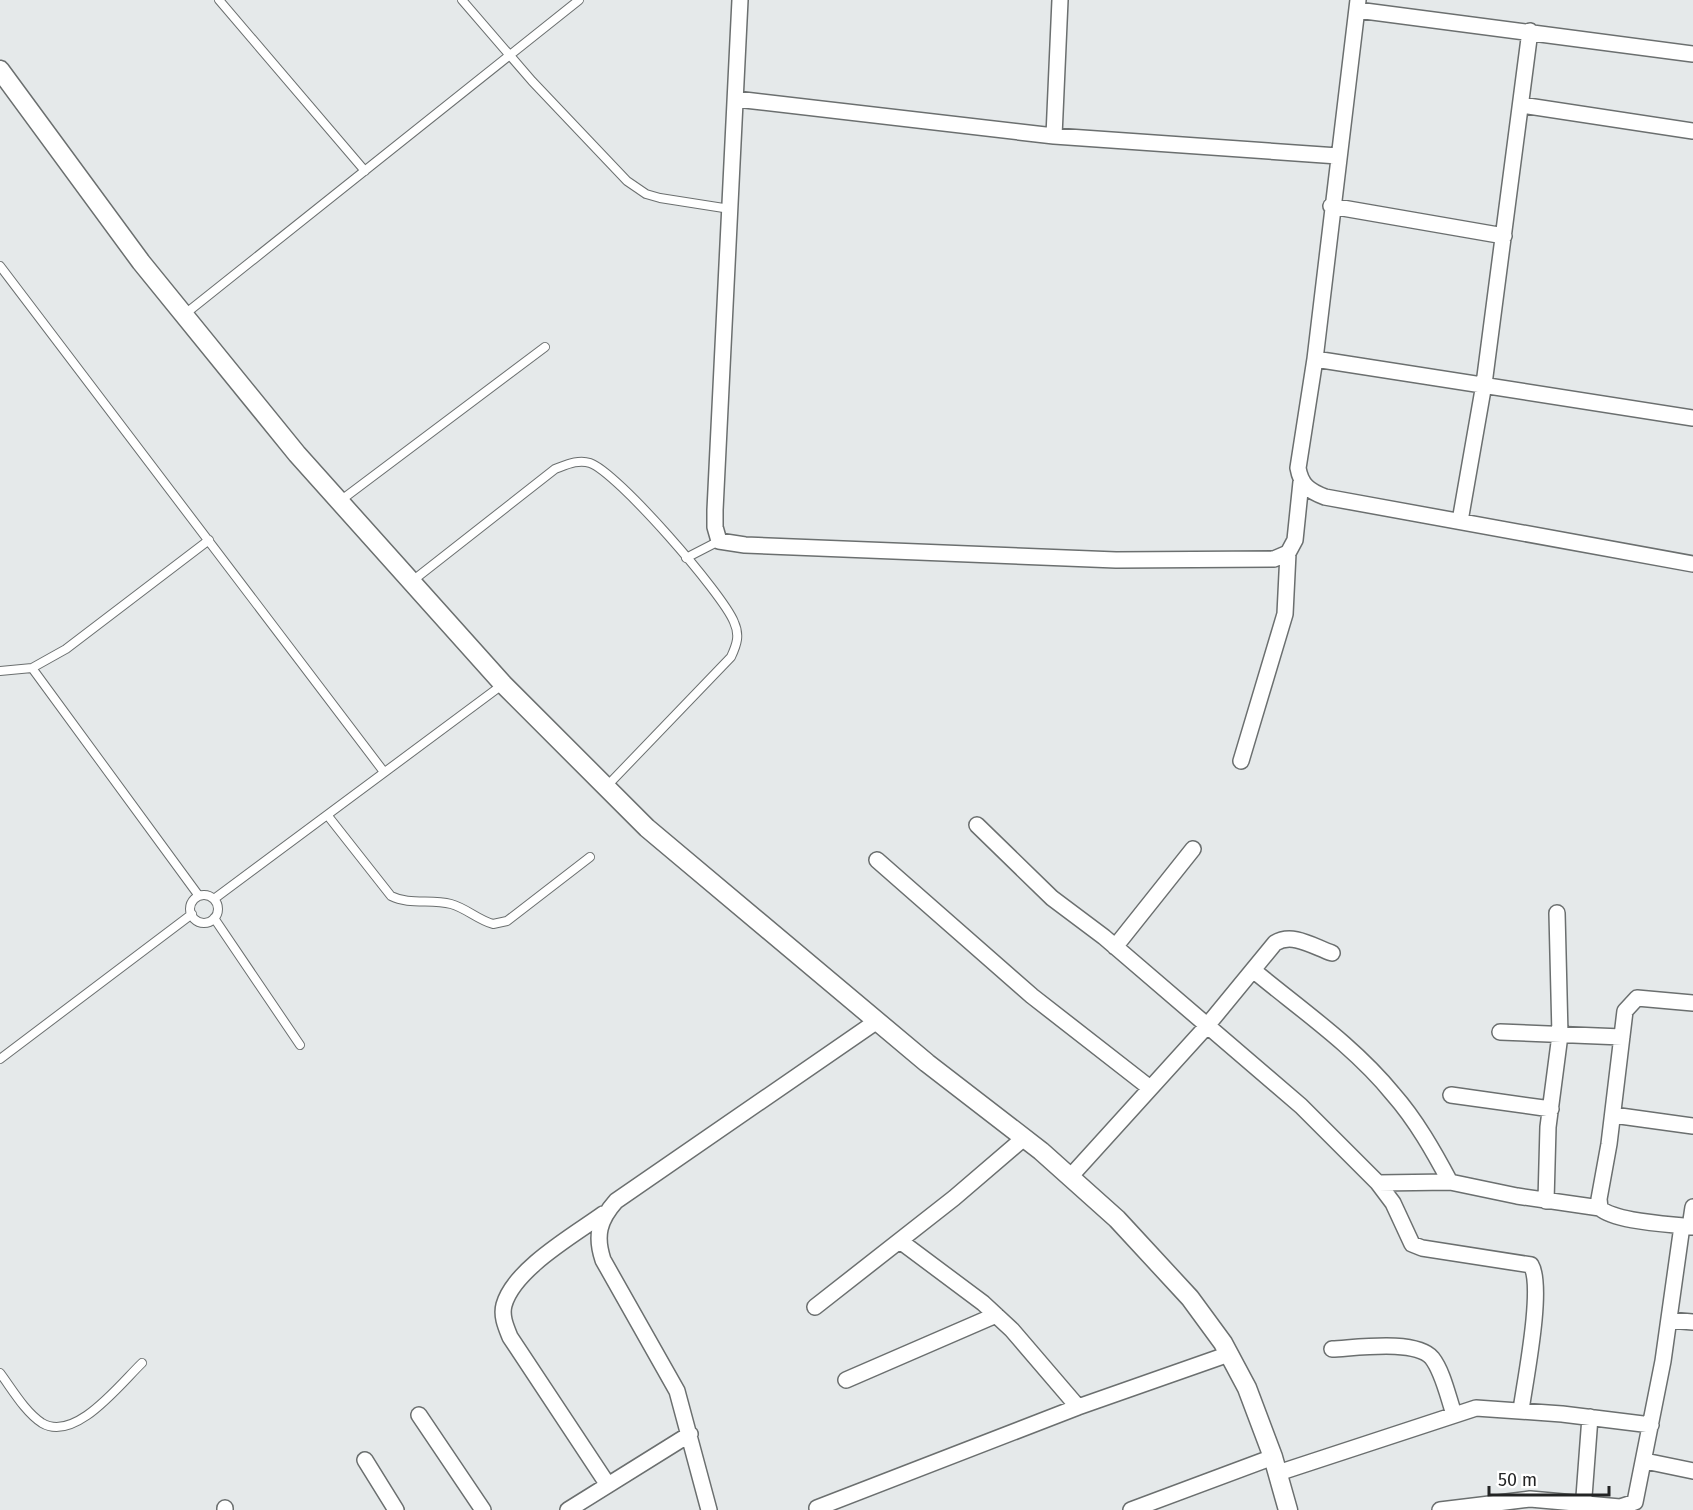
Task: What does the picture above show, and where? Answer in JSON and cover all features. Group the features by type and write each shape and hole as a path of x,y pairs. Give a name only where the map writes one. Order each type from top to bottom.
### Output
{"street":[{"path":"740,0 715,510 715,527 719,541 745,545 1116,560 1274,559 1288,553"},
{"path":"1054,136 1060,0"},
{"path":"1241,761 1285,614 1288,553 1294,540 1301,482 1298,468 1315,359 1331,206 1357,5 1693,54"},
{"path":"1460,521 1484,384 1530,31"},
{"path":"0,70 106,216 183,315 339,502 503,684 606,787 684,860 877,1021 1070,1177 1117,1219 1190,1298 1229,1354 1247,1388 1275,1465 1288,1510"},
{"path":"736,99 1054,136 1338,156"},
{"path":"1521,105 1693,130"},
{"path":"1331,206 1504,236"},
{"path":"1315,359 1693,418"},
{"path":"1301,482 1311,492 1325,497 1693,564"},
{"path":"977,825 1052,898 1115,947 1301,1106 1378,1183 1393,1203 1412,1244 1422,1248 1532,1265 1535,1272 1536,1299 1521,1410"},
{"path":"1115,947 1193,849"},
{"path":"877,860 1032,996 1150,1088"},
{"path":"1546,1201 1551,1108 1560,1035 1557,913"},
{"path":"1070,1177 1206,1026 1275,943 1287,938 1332,953"},
{"path":"1253,970 1376,1074 1395,1095 1434,1152 1450,1182"},
{"path":"1600,1208 1599,1199 1625,1011 1636,998 1693,1003"},
{"path":"608,1485 510,1337 504,1324 503,1307 512,1288 527,1271 606,1212 616,1201 877,1021"},
{"path":"1500,1032 1622,1037"},
{"path":"1451,1095 1551,1108"},
{"path":"1612,1115 1693,1126"},
{"path":"815,1307 900,1241 1024,1138"},
{"path":"1378,1183 1450,1182 1546,1201 1600,1208 1617,1216 1688,1227"},
{"path":"1440,1510 1530,1499 1582,1507 1620,1507 1635,1502 1645,1461 1669,1320 1693,1208"},
{"path":"606,1212 599,1227 597,1244 603,1260 677,1392 709,1510"},
{"path":"900,1241 996,1315 1054,1376 1078,1407"},
{"path":"846,1380 996,1315"},
{"path":"1669,1320 1693,1323"},
{"path":"1332,1348 1408,1347 1421,1349 1432,1358 1454,1414"},
{"path":"817,1508 1078,1407 1229,1354"},
{"path":"1131,1510 1275,1465 1476,1408 1521,1410 1651,1425"},
{"path":"419,1415 483,1510"},
{"path":"1582,1507 1590,1417"},
{"path":"568,1510 690,1434"},
{"path":"365,1460 396,1510"},
{"path":"1645,1461 1693,1471"}],"lane":[{"path":"219,0 365,171"},
{"path":"462,0 510,56 627,181 646,194 660,198 730,209"},
{"path":"183,315 579,0"},
{"path":"0,266 384,772"},
{"path":"339,502 545,346"},
{"path":"410,583 555,469 573,462 589,462 605,471 686,558 726,607 735,623 738,640 731,657 606,787"},
{"path":"0,671 32,668 66,649 209,540"},
{"path":"686,558 719,541"},
{"path":"32,668 199,896"},
{"path":"214,899 503,684"},
{"path":"328,816 391,896 406,901 431,901 455,905 493,924 507,921 590,857"},
{"path":"204,895 214,899 218,909 214,918 204,923 195,919 192,914 192,903 199,896 204,895"},
{"path":"0,1059 192,914"},
{"path":"214,918 300,1045"},
{"path":"0,1373 28,1410 42,1423 57,1428 70,1426 83,1419 142,1363"}]}
